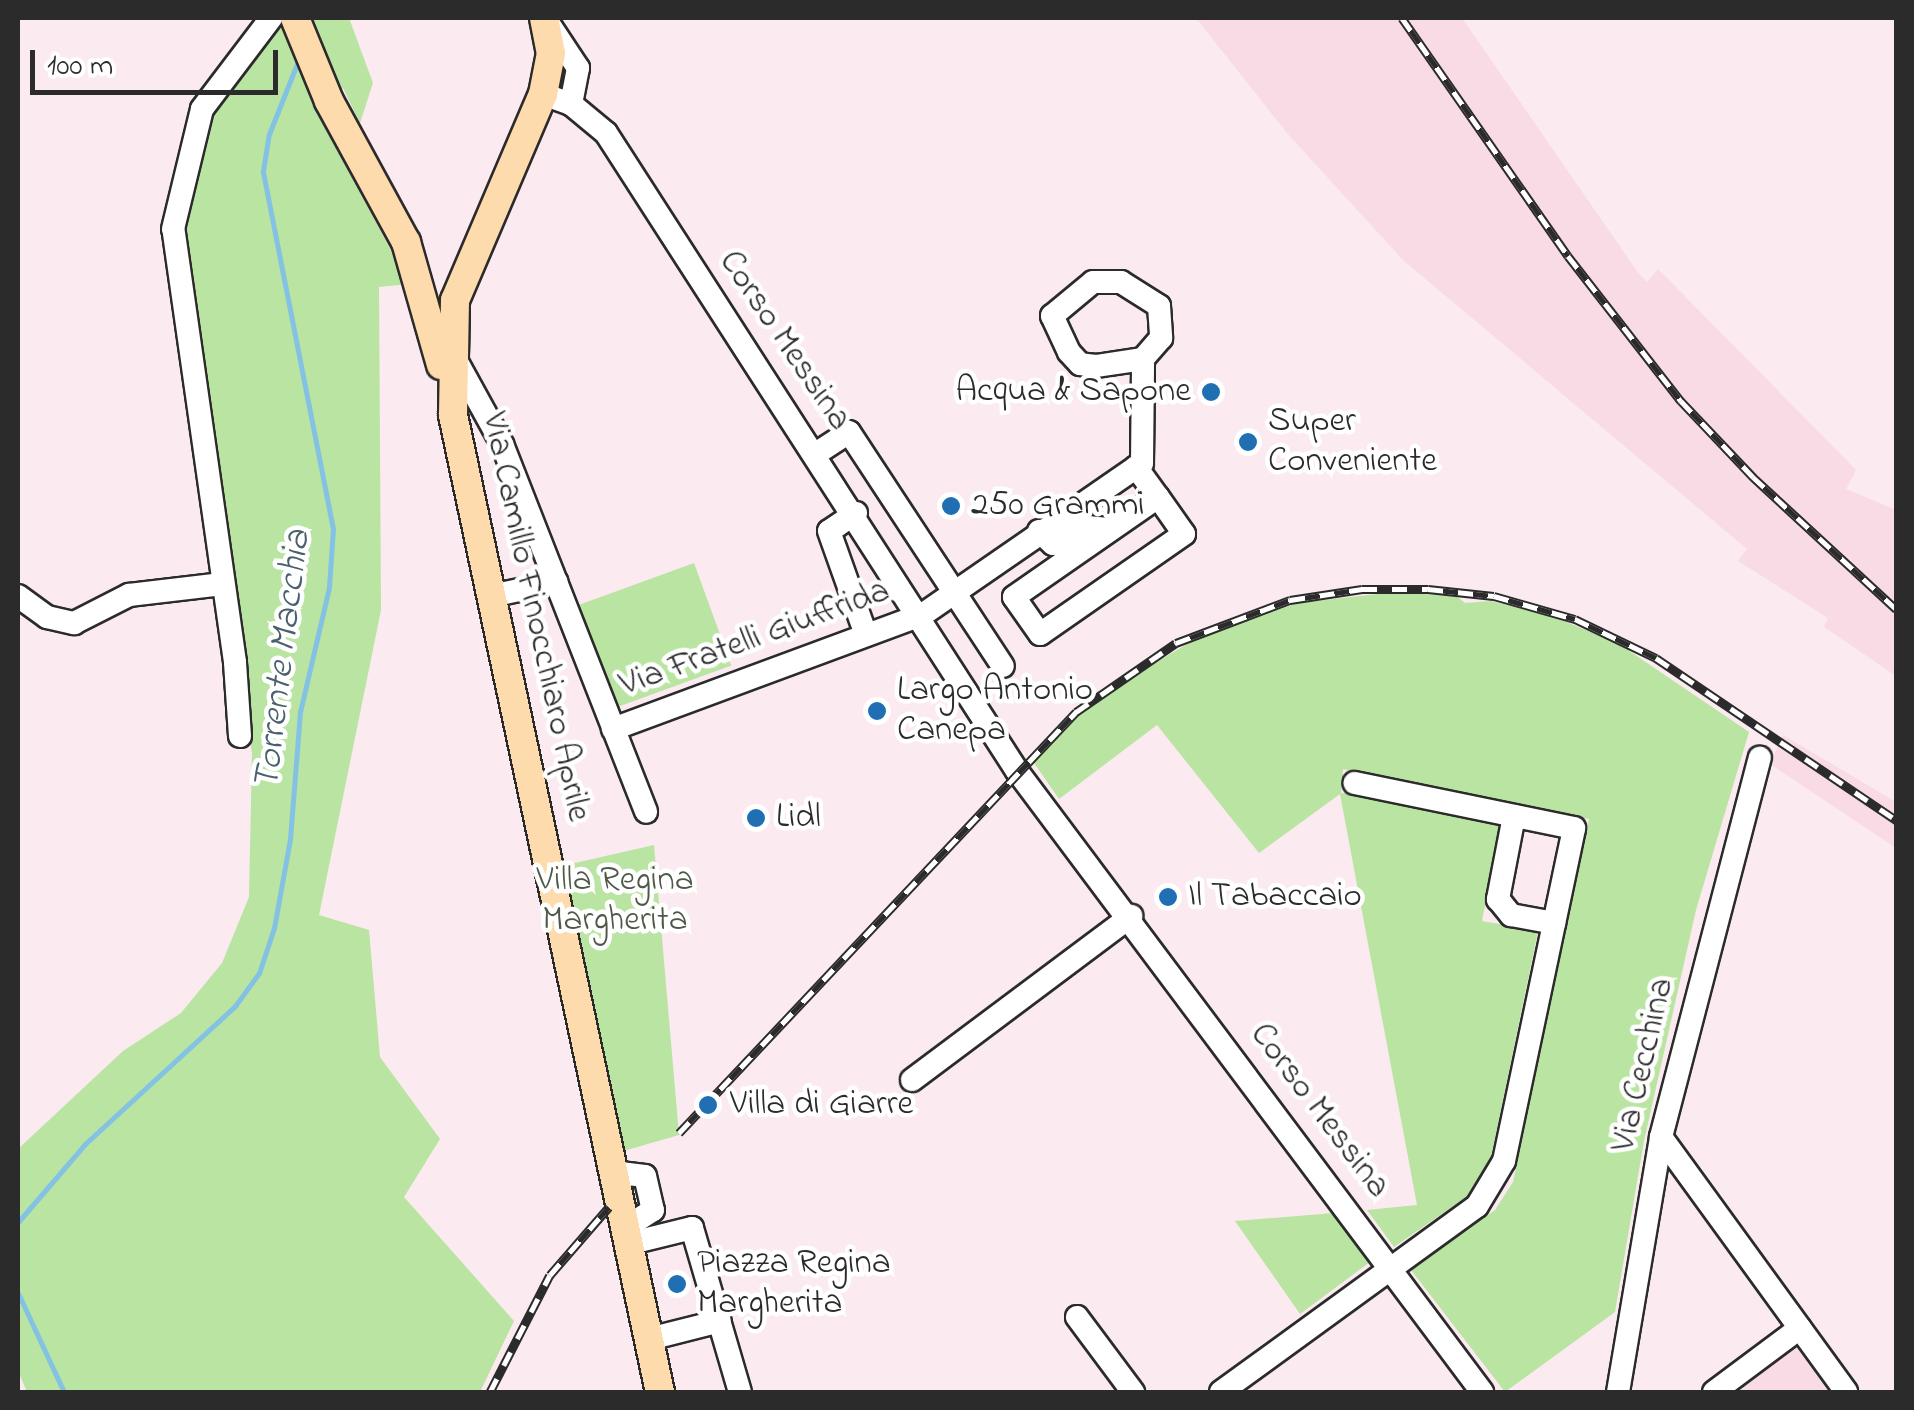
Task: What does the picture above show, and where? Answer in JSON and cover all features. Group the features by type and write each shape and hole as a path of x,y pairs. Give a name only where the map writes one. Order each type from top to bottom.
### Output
{"main road":[{"path":"296,18 329,101 406,242 436,290 449,292 459,284"},
{"name":"Via Camillo Finocchiaro Aprile","path":"545,18 551,54 543,94 459,284 451,350 453,415 660,1392"},
{"path":"406,242 453,415"}],"street":[{"path":"240,736 173,250 175,202 202,109 272,18"},
{"path":"543,94 571,104 578,68 545,18"},
{"name":"Corso Messina","path":"571,104 606,133 856,513 1018,770 1482,1392"},
{"path":"1143,360 1080,364 1052,316 1092,282 1121,282 1146,294 1164,322 1161,338 1143,360 1142,463 1136,467 1184,534 1040,634 1014,597 1158,498"},
{"path":"451,350 502,444 646,812"},
{"path":"817,453 849,432 1003,666"},
{"name":"Via Fratelli Giuffrida","path":"612,730 866,635 925,620 953,590 1136,467"},
{"path":"856,513 829,530 866,635"},
{"path":"1039,532 1052,544 1087,527 1104,534 1122,577"},
{"path":"491,596 557,582"},
{"path":"18,596 47,617 74,623 129,594 222,584"},
{"name":"Via Cecchina","path":"1618,1392 1661,1137 1760,758"},
{"path":"1221,1392 1477,1206 1501,1174 1574,828 1355,783"},
{"path":"1514,816 1498,900 1511,915 1554,923"},
{"path":"912,1080 1130,916"},
{"path":"1661,1137 1846,1392"},
{"path":"626,1236 692,1228 740,1392"},
{"path":"1077,1317 1133,1392"},
{"path":"1714,1392 1800,1328"},
{"path":"649,1339 723,1332"}],"shaded area":[{"path":"1196,18 1462,18 1639,274 1647,282 1658,269 1856,470 1846,489 1896,510 1896,676 1824,627 1828,618 1738,561 1747,549 1403,260 1287,133"},
{"path":"1783,735 1896,802 1896,848 1770,764"},
{"path":"1796,1347 1829,1392 1733,1392"}],"green space":[{"path":"279,18 349,18 373,83 360,123 343,88 316,111 409,284 379,287 381,610 319,915 369,930 380,1057 440,1139 404,1197 514,1321 480,1392 27,1392 18,1371 18,1149 123,1051 181,1013 222,963 249,897 252,753 178,230 211,103"},
{"path":"694,563 731,665 617,707 579,605"},
{"path":"1386,593 1455,595 1465,603 1491,601 1557,618 1619,644 1749,732 1696,910 1644,1141 1615,1312 1505,1392 1411,1270 1495,1210 1513,1182 1589,819 1343,769 1341,793 1500,826 1482,921 1538,931 1489,1167 1472,1193 1394,1247 1367,1210 1417,1205 1340,794 1259,853 1157,725 1059,799 1032,760 1097,697 1206,633 1298,603"},
{"name":"Villa Regina Margherita","path":"654,845 679,1135 620,1152 562,866"},
{"path":"1334,1213 1370,1262 1300,1314 1235,1221"}],"waterway":[{"name":"Torrente Macchia","path":"18,1222 85,1144 235,1006 259,973 274,928 290,839 300,712 329,587 333,529 263,171 269,134 300,56"},
{"name":"Torrente Macchia","path":"18,1293 64,1392"}],"railway":[{"path":"1402,18 1568,256 1681,401 1753,477 1896,609"},
{"path":"679,1133 1076,712 1176,643 1290,600 1362,589 1428,589 1494,596 1575,619 1656,658 1896,820"},
{"path":"490,1392 550,1275 609,1207"}],"place":[{"name":"Acqua & Sapone","path":"1211,392"},
{"name":"Super Conveniente","path":"1248,442"},
{"name":"250 Grammi","path":"951,506"},
{"name":"Largo Antonio Canepa","path":"877,711"},
{"name":"Lidl","path":"756,818"},
{"name":"Il Tabaccaio","path":"1168,897"},
{"name":"Villa di Giarre","path":"708,1105"},
{"name":"Piazza Regina Margherita","path":"677,1284"}]}
